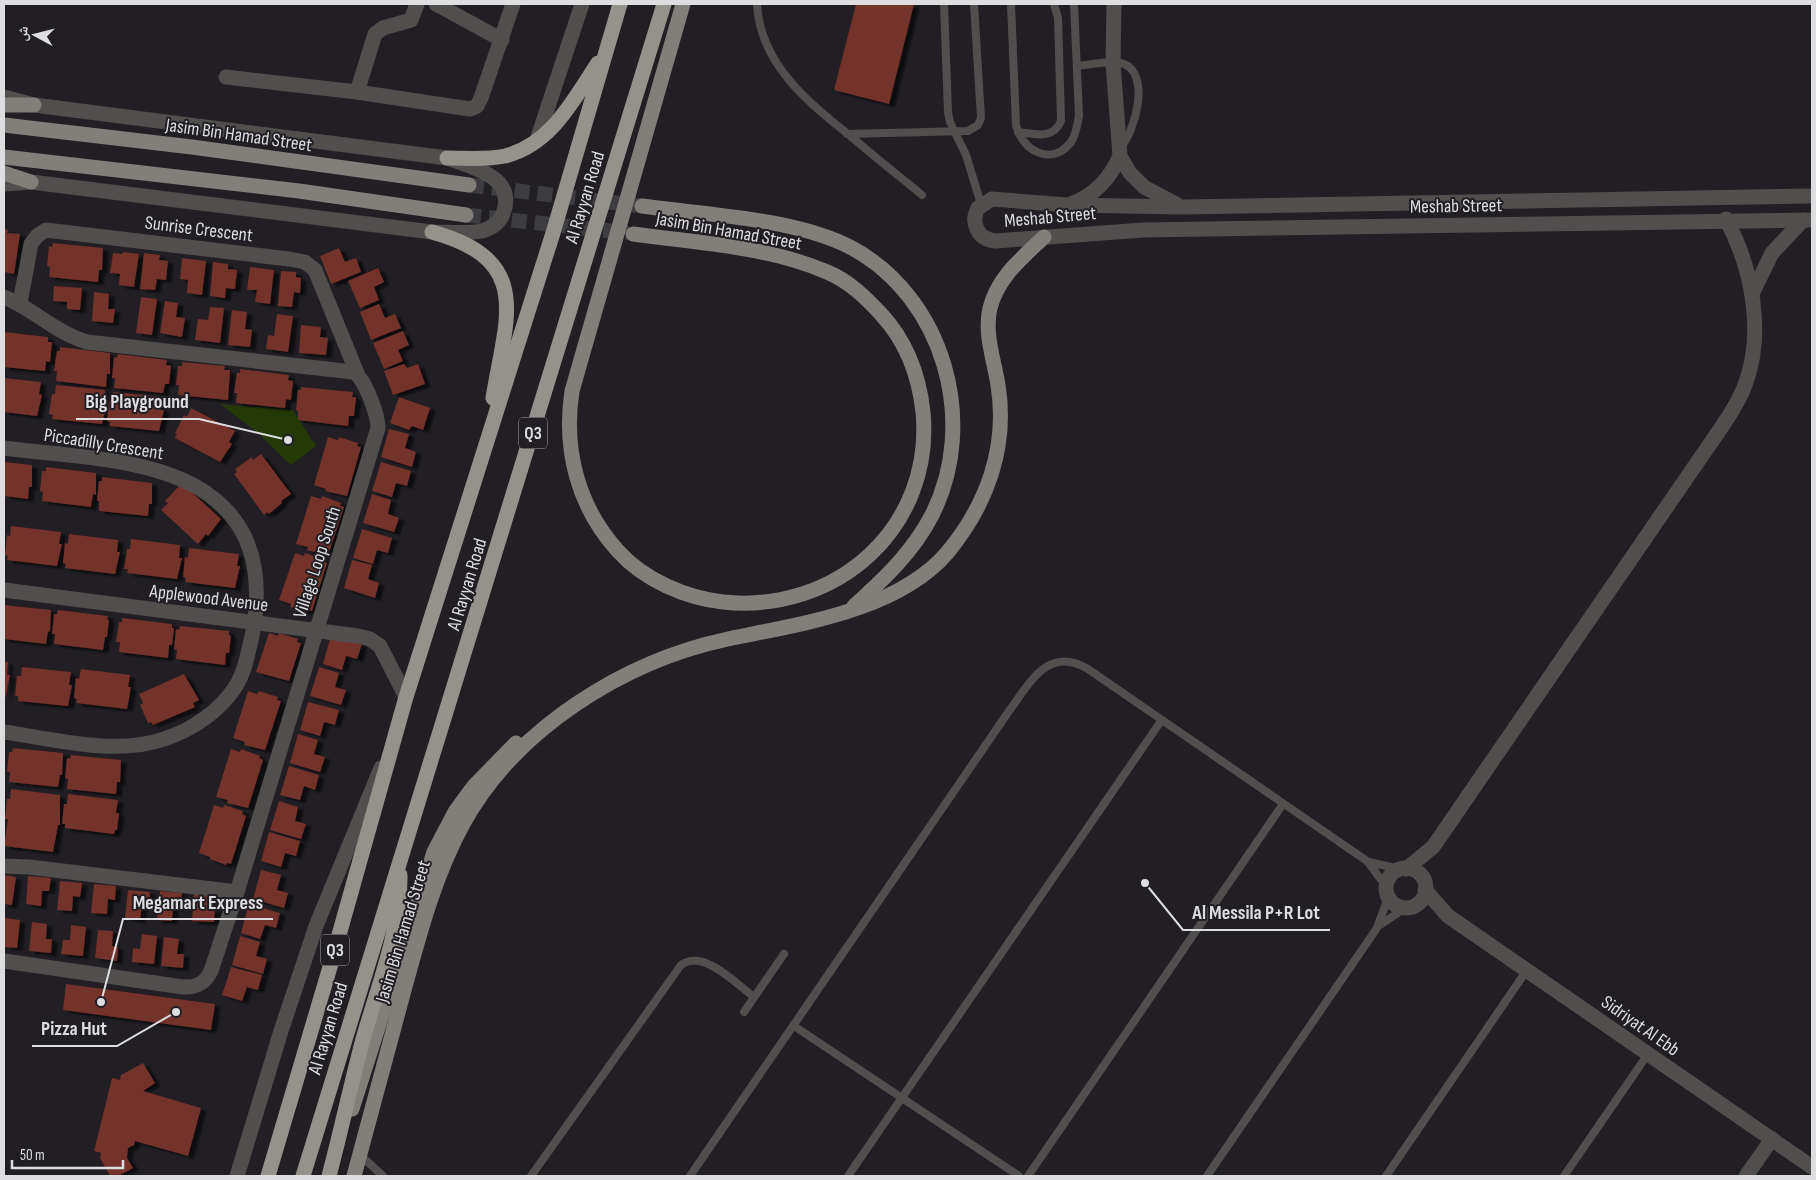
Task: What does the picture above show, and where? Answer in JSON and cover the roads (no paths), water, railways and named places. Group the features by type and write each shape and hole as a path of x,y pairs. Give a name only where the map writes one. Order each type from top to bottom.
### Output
{"highway":[{"name":"Al Rayyan Road","path":"268,1176 406,697 553,233 620,4"},
{"name":"Al Rayyan Road","path":"303,1176 489,578 664,4"},
{"path":"447,158 506,155 538,140 566,111 606,51"},
{"path":"432,232 457,239 487,257 502,279 506,291 505,320 485,447"},
{"path":"329,1176 340,1138 357,1061 394,929 400,896 400,861"}],"main road":[{"name":"Jasim Bin Hamad Street","path":"633,234 728,246 785,258 827,272 863,295 891,325 904,343 919,383 924,424 920,468 914,489 895,526 883,543 852,570 834,581 794,598 752,603 712,601 675,589 640,571 612,544 590,511 574,470 569,433 572,391 684,4"},
{"path":"4,105 34,105"},
{"name":"Jasim Bin Hamad Street","path":"4,125 202,148 469,186"},
{"path":"4,157 299,191 466,215"},
{"path":"4,173 31,182"},
{"path":"642,206 740,219 826,236 866,257 889,276 911,298 927,323 942,358 952,411 952,445 944,483 932,513 917,540 893,570 851,608"},
{"name":"Jasim Bin Hamad Street","path":"354,1176 414,953 436,881 465,821 498,776 523,748 575,705 607,685 642,667 672,655 725,640 807,622 887,597 930,570 959,537 986,493 995,468 1001,430 999,387 988,329 990,308 1008,272 1044,237"},
{"path":"340,1138 358,1091 426,872 444,831 474,786 498,759 554,711 575,705"}],"street":[{"path":"357,92 375,34 383,28 411,20 417,4"},
{"path":"436,4 502,40"},
{"path":"226,77 357,92 470,109 477,106 481,98 514,4"},
{"path":"538,140 582,4"},
{"path":"1114,4 1113,63 1120,152 1130,173 1144,188 1183,207"},
{"name":"Jasim Bin Hamad Street","path":"4,97 34,105 447,158 496,178 505,191 505,209 496,223 482,231 432,232"},
{"path":"1067,205 1090,195 1100,187 1115,167 1120,152"},
{"path":"4,184 31,182 432,232"},
{"name":"Meshab Street","path":"1808,220 1193,228 1104,231 996,241 987,239 979,234 975,226 976,212 981,204 992,199 1067,205 1183,207 1812,196"},
{"path":"1433,847 1424,885 1424,897 1409,908 1398,907 1387,892 1390,876 1433,847 1734,408 1745,386 1752,362 1754,338 1752,294 1745,263 1726,220"},
{"path":"1752,294 1772,253 1808,220"},
{"name":"Sunrise Crescent","path":"20,303 31,244 36,236 46,230 304,262 315,270 357,373"},
{"path":"4,297 20,303 62,332 88,342 357,373"},
{"name":"Village Loop South","path":"4,961 182,987 194,987 205,981 211,971 237,892 378,428 376,414 357,373"},
{"name":"Piccadilly Crescent","path":"4,448 144,466 177,477 213,498 228,512 249,546 258,585 254,624 247,660 236,685 219,706 180,733 132,747 94,745 4,732"},
{"name":"Applewood Avenue","path":"4,590 254,624 316,630 370,639 380,646 406,697"},
{"name":"Al Rayyan Road","path":"238,1176 281,1031 316,926 399,723"},
{"path":"4,866 38,868 237,892"},
{"path":"1403,869 1419,874 1424,885"},
{"name":"Sidriyat Al Ebb","path":"1424,885 1448,916 1812,1167"},
{"name":"Sidriyat Al Ebb","path":"1409,908 1448,916"},
{"path":"1746,1176 1772,1139"}],"lane":[{"path":"757,4 762,29 777,66 797,91 922,195"},
{"path":"944,4 948,112 966,155 981,204"},
{"path":"847,134 972,130 978,125 981,118 974,4"},
{"path":"1011,4 1018,132 1028,148 1040,153 1053,154 1064,150 1077,130 1077,66 1074,4"},
{"path":"1018,132 1050,134 1055,131 1061,121 1057,11 1054,4"},
{"path":"1077,66 1113,63 1124,64 1132,71 1138,96 1134,126 1120,152"},
{"path":"690,1176 1009,711 1042,669 1061,661 1079,664 1367,861 1403,869"},
{"path":"848,1176 1160,720"},
{"path":"1028,1176 1283,804"},
{"path":"1207,1176 1377,928 1387,892 1367,861"},
{"path":"1377,928 1409,908"},
{"path":"744,1012 784,954"},
{"path":"531,1176 600,1082 681,965 691,960 703,960 754,997"},
{"path":"1386,1176 1527,970"},
{"path":"794,1026 1019,1176"},
{"path":"1564,1176 1648,1054"},
{"path":"360,1154 383,1176"}],"tunnel":[{"path":"469,185 642,206"},
{"path":"466,215 628,233"}],"place":[{"name":"Big Playground","path":"288,440"},
{"name":"Al Messila P+R Lot","path":"1145,883"},
{"name":"Megamart Express","path":"101,1002"},
{"name":"Pizza Hut","path":"176,1012"}]}
